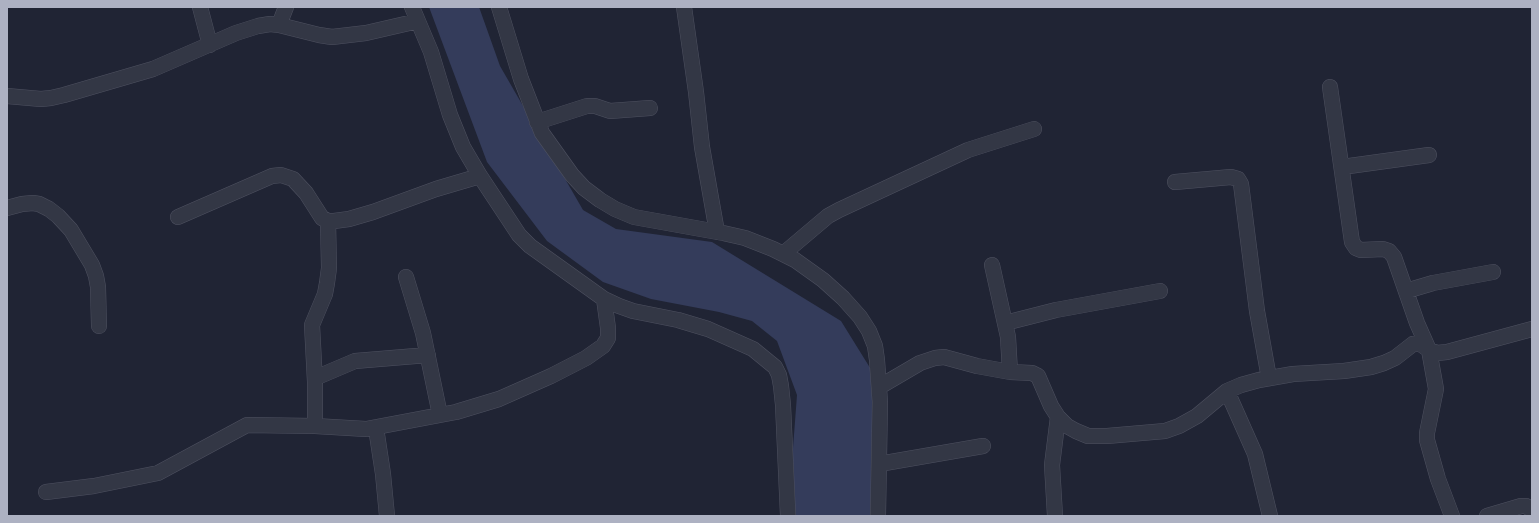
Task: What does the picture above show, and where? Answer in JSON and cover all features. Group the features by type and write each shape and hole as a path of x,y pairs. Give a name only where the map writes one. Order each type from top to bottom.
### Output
{"street":[{"path":"200,7 210,45"},
{"path":"279,25 286,7"},
{"path":"412,7 431,52 450,116 463,147 480,176 519,235 530,246 604,299 632,311 678,320 708,329 753,349 774,367 779,375 783,405 788,516"},
{"path":"499,7 521,80 542,133 552,149 584,188 615,210 634,217 745,238 774,248 795,260 823,280 843,298 860,317 869,331 875,346 879,387 878,516"},
{"path":"684,7 702,147 716,232"},
{"path":"7,96 41,99 64,95 153,69 236,33 258,26 270,24 279,25 332,37 366,33 418,21"},
{"path":"1330,87 1352,242 1356,248 1361,250 1383,249 1389,251 1394,257 1417,322 1429,350 1436,389 1427,432 1427,440 1438,479 1452,516"},
{"path":"537,122 587,106 594,106 610,111 650,108"},
{"path":"783,254 828,216 839,210 968,150 1034,129"},
{"path":"1342,167 1429,155"},
{"path":"178,217 272,176 280,175 293,179 306,192 322,218 328,221 349,219 480,176"},
{"path":"1175,182 1231,177 1238,179 1241,184 1257,311 1269,378"},
{"path":"7,208 32,203 50,208 71,230 92,264 96,276 98,287 99,326"},
{"path":"315,426 315,378 312,325 325,294 327,283 329,268 328,221"},
{"path":"992,266 1008,338 1010,372"},
{"path":"1406,291 1433,283 1493,272"},
{"path":"406,277 423,332 440,415"},
{"path":"1005,324 1056,310 1160,291"},
{"path":"46,492 102,484 158,473 247,424 366,429 472,408 498,399 551,376 586,358 603,346 608,338 604,299"},
{"path":"879,387 920,363 935,358 944,357 977,366 1010,372 1032,373 1038,376 1051,406 1058,417 1067,426 1088,436 1107,436 1165,430 1187,423 1227,391 1241,385 1293,374 1344,371 1371,367 1395,358 1413,344 1419,343 1429,350 1437,353 1447,352 1532,329"},
{"path":"315,378 355,361 428,355"},
{"path":"1227,391 1255,454 1270,516"},
{"path":"1055,516 1052,465 1058,417"},
{"path":"376,428 383,474 387,516"},
{"path":"879,464 983,446"},
{"path":"1486,516 1521,506 1526,506 1532,510"}],"water":[{"path":"429,7 479,7 500,66 583,210 616,229 712,242 841,321 872,371 875,516 793,516 793,448 797,395 777,341 752,321 719,312 651,299 603,282 547,241 487,162"}]}
